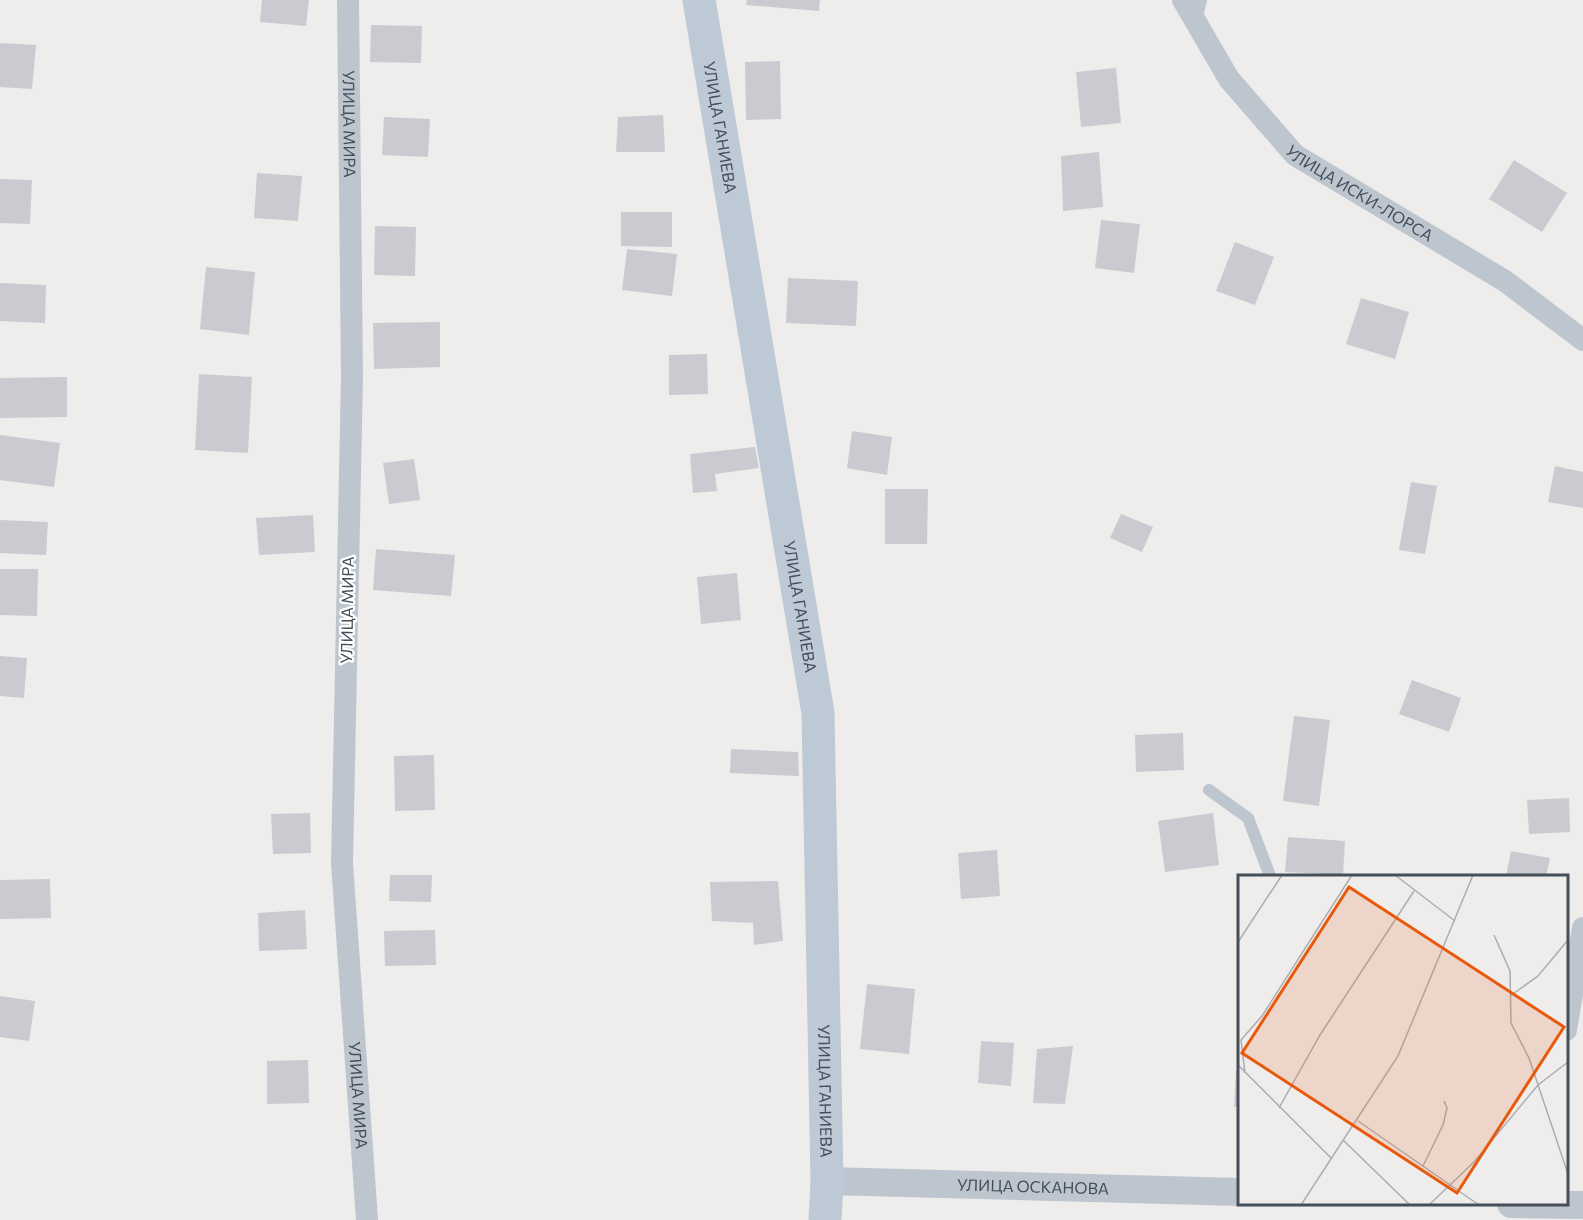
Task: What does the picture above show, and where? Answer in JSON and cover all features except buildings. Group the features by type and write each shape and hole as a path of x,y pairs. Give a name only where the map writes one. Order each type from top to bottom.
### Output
{"main road":[{"name":"УЛИЦА ГАНИЕВА","path":"699,0 819,713 827,1181 825,1220"}],"street":[{"name":"УЛИЦА МИРА","path":"348,0 352,376 342,863 368,1220"},
{"name":"УЛИЦА ИСКИ-ЛОРСА","path":"1183,0 1229,79 1295,155 1505,282 1583,340"},
{"path":"1568,1018 1583,928"},
{"name":"УЛИЦА ОСКАНОВА","path":"827,1181 1238,1192"},
{"path":"1527,1208 1583,1205"}],"lane":[{"path":"1196,22 1201,0"},
{"path":"1209,790 1248,818 1270,875"}]}
